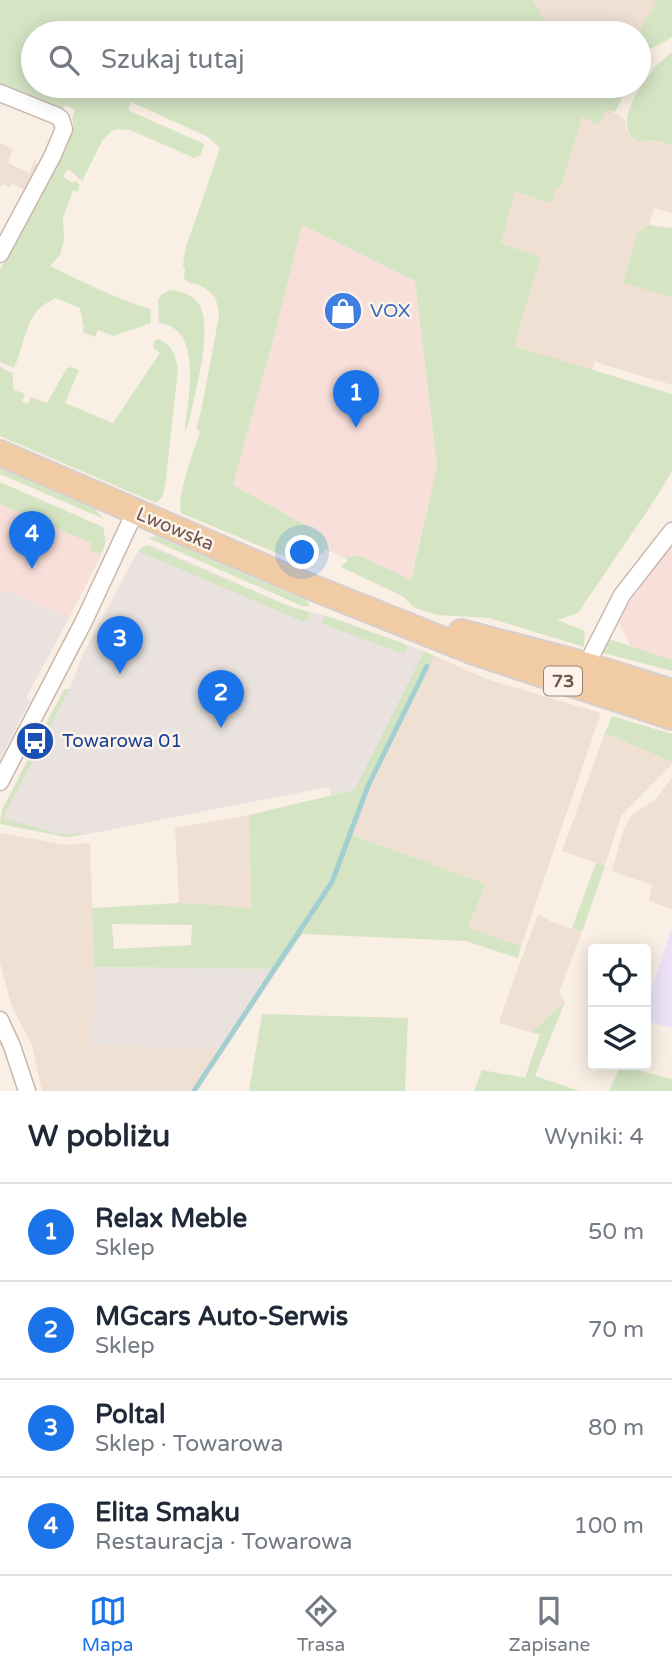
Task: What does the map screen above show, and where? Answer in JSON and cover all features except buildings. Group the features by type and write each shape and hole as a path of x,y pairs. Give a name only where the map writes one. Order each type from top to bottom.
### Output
{"main road":[{"name":"Lwowska","path":"0,453 351,603 584,676 672,692"},
{"name":"Lwowska","path":"584,676 672,717"}],"street":[{"path":"0,93 57,116 64,129 52,157 5,233 0,254"},
{"path":"0,782 84,621 135,512"},
{"path":"584,676 598,641 622,595 672,531"},
{"path":"0,1020 27,1091"}],"shaded area":[{"path":"533,0 658,0 645,21 544,21"},
{"path":"607,109 626,120 626,129 641,142 657,141 672,146 672,213 654,208 649,225 637,233 623,282 672,297 672,385 595,362 592,371 514,346 541,258 500,243 515,192 551,203 556,188 561,188 582,116"},
{"path":"0,143 13,149 8,163 29,173 35,159 37,166 24,189 12,184 10,187 2,184 0,188"},
{"path":"302,225 415,281 437,466 410,581 359,555 345,558 329,551 322,534 233,485"},
{"path":"0,504 91,543 97,554 102,553 69,618 0,589"},
{"path":"672,542 672,660 630,646 618,619"},
{"path":"146,545 291,607 331,617 424,651 354,790 331,795 328,787 88,834 59,834 2,818 70,689 82,656 138,551"},
{"path":"0,589 69,618 26,698 30,701 0,759"},
{"path":"435,656 489,680 601,713 521,946 468,927 486,884 352,835 369,790"},
{"path":"605,733 672,764 621,816 605,866 562,851"},
{"path":"672,777 672,909 649,901 652,885 612,871 622,834 631,816 657,798"},
{"path":"249,815 251,909 179,903 175,828"},
{"path":"0,833 67,845 90,843 94,967 92,1046 226,1048 197,1091 42,1091 32,1045 12,1007 0,963"},
{"path":"538,914 582,932 559,992 565,1002 531,1032 499,1023"},
{"path":"672,927 672,1028 651,1022 651,990"},
{"path":"94,967 278,969 226,1048 92,1046"}],"green space":[{"path":"0,0 533,0 544,21 21,21 21,93 0,84"},
{"path":"658,0 672,0 672,37 651,48 651,21 645,21"},
{"path":"672,52 672,146 658,141 637,140 629,132 627,124 635,98 651,98 651,72"},
{"path":"32,98 622,98 615,112 607,109 599,125 582,117 561,188 556,188 551,203 515,192 501,243 541,258 514,346 672,394 672,471 578,613 557,620 585,631 584,647 489,618 427,612 413,607 404,597 341,567 348,560 345,558 359,555 411,580 437,466 415,281 302,225 233,485 322,534 329,551 325,549 323,554 291,559 181,513 183,485 200,432 196,429 219,316 213,295 205,288 184,279 183,266 185,250 220,148 208,137 131,102 128,110 204,144 201,155 194,158 130,130 117,129 103,139 82,181 68,169 63,177 80,185 77,192 73,190 63,218 64,240 60,255 50,266 112,295 150,309 151,323 113,336 98,330 95,337 82,332 84,329 80,308 56,298 43,306 31,320 14,368 0,362 0,270 74,127 72,118 75,110 66,105 62,111"},
{"path":"649,225 672,228 672,297 623,283 637,233"},
{"path":"170,290 186,293 198,303 203,313 204,344 185,430 190,384 188,351 182,337 173,328 159,323 158,300"},
{"path":"157,339 172,350 178,368 166,480 163,496 156,503 0,436 0,367 12,373 14,390 25,394 22,402 28,404 31,397 47,403 67,368 79,370 65,403 113,423 160,353 153,347"},
{"path":"0,468 95,509 104,519 0,474"},
{"path":"0,482 103,527 103,551 100,554 90,552 91,543 0,504"},
{"path":"157,536 307,601 310,606 302,606 148,538"},
{"path":"146,545 308,612 309,617 304,622 138,551"},
{"path":"326,616 408,647 404,653 400,653 323,624"},
{"path":"606,638 672,660 672,671 600,652"},
{"path":"424,651 435,656 369,790 352,835 486,884 468,927 521,946 518,958 466,941 302,934 278,969 94,967 92,908 179,903 251,909 249,815 354,790","holes":["112,924 192,925 191,945 114,949"]},
{"path":"64,689 70,689 3,818 59,834 88,834 66,837 0,824 2,810"},
{"path":"612,716 672,734 672,762 605,733"},
{"path":"596,863 605,866 582,932 572,928"},
{"path":"565,1002 535,1076 580,1091 474,1091 482,1070 525,1078 540,1034 531,1032"},
{"path":"262,1014 408,1018 405,1091 249,1091"},
{"path":"619,1070 640,1070 672,1079 672,1091 609,1091"}],"waterway":[{"path":"194,1091 332,882 368,786 427,666"}],"place":[{"name":"VOX","path":"343,311"},
{"name":"Relax Meble","path":"356,428"},
{"name":"Elita Smaku","path":"32,569"},
{"name":"Poltal","path":"120,674"},
{"name":"MGcars Auto-Serwis","path":"221,728"},
{"name":"Towarowa 01","path":"35,741"}]}
